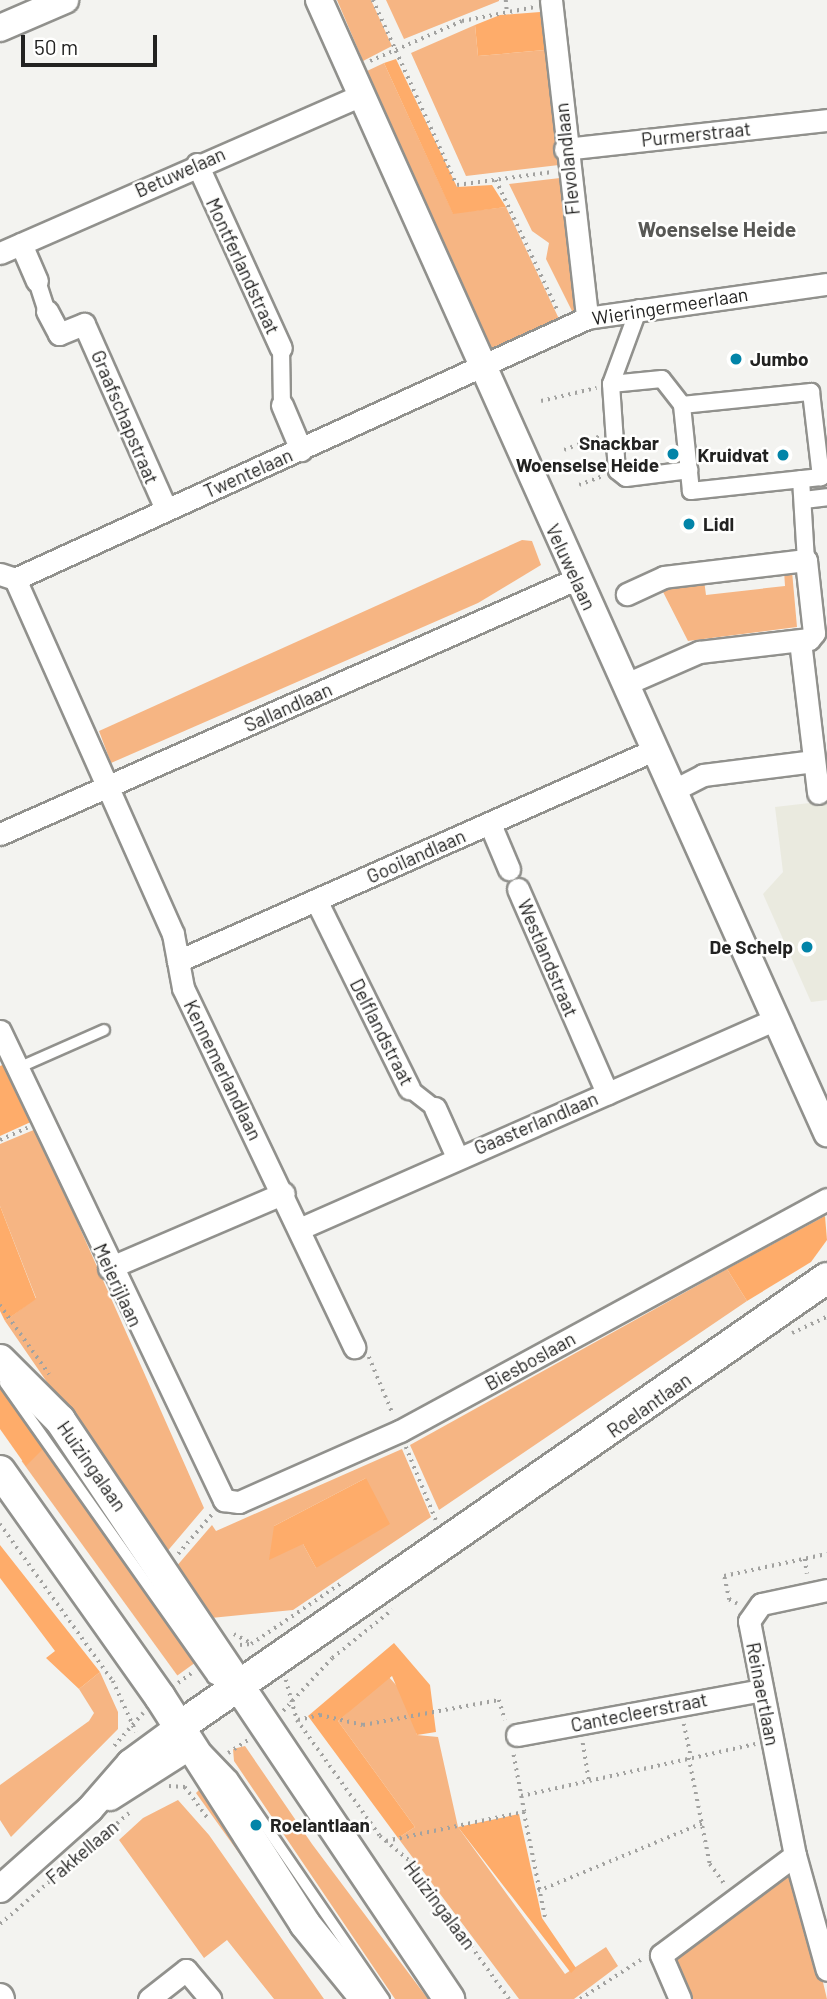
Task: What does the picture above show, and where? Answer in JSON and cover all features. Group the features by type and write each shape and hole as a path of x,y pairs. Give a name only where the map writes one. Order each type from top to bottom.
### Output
{"main road":[{"name":"Roelantlaan","path":"185,1737 374,1597 786,1310 827,1278"},
{"name":"Roelantlaan","path":"786,1310 827,1296"},
{"name":"Huizingalaan","path":"0,1360 60,1420 212,1659 244,1694 449,1999"},
{"path":"2,1468 160,1697 203,1773 305,1924 366,1999"}],"street":[{"path":"0,29 65,0"},
{"name":"Veluwelaan","path":"319,0 352,68 576,579 626,684 774,1020 827,1133"},
{"name":"Flevolandlaan","path":"551,2 566,160 587,317"},
{"name":"Betuwelaan","path":"0,253 197,164 362,95"},
{"name":"Purmerstraat","path":"566,160 827,120"},
{"name":"Montferlandstraat","path":"197,164 281,348 282,405 301,450"},
{"name":"Graafschapstraat","path":"21,244 47,311 59,334 84,324 166,509"},
{"name":"Wieringermeerlaan","path":"481,366 587,317 639,307 827,284"},
{"path":"639,307 611,384 612,431 617,471 626,478 689,470"},
{"name":"Twentelaan","path":"7,577 301,450 481,366"},
{"path":"611,384 662,379 682,405 691,491 821,477 811,392 682,405"},
{"path":"626,684 699,652 800,641 814,633 801,479"},
{"path":"804,500 827,498"},
{"path":"627,594 664,577 806,560"},
{"name":"Kennemerlandlaan","path":"7,577 173,934 183,988 284,1193 354,1347"},
{"name":"Sallandlaan","path":"0,834 576,579"},
{"path":"800,641 818,793"},
{"name":"Gooilandlaan","path":"178,961 654,750"},
{"path":"674,790 703,775 814,761"},
{"name":"Westlandstraat","path":"490,824 607,1093"},
{"name":"Delflandstraat","path":"316,900 409,1088 435,1108 457,1157"},
{"name":"Gaasterlandlaan","path":"299,1229 457,1157 774,1020"},
{"name":"Meierijlaan","path":"0,1031 109,1268 224,1500"},
{"path":"109,1268 284,1193"},
{"name":"Biesboslaan","path":"224,1500 239,1502 400,1432 827,1199"},
{"path":"752,1610 827,1590"},
{"name":"Reinaertlaan","path":"752,1610 762,1690 795,1855 824,1941 827,1970"},
{"name":"Cantecleerstraat","path":"513,1735 762,1690"},
{"name":"Fakkellaan","path":"0,1889 90,1809 131,1763 185,1737"},
{"path":"680,1999 660,1956 795,1855"},
{"path":"149,1999 186,1970 210,1999"}],"lane":[{"path":"18,1068 104,1030"},
{"name":"Huizingalaan","path":"0,1375 212,1659"},
{"path":"203,1773 384,1999"}],"path":[{"path":"373,0 457,185 496,180 566,160"},
{"path":"506,0 507,12"},
{"path":"352,68 461,21 551,2"},
{"path":"496,180 566,328"},
{"path":"541,401 611,384"},
{"path":"564,450 612,431"},
{"path":"579,485 617,471"},
{"path":"0,1140 42,1122"},
{"path":"354,1347 369,1356 436,1520"},
{"path":"178,1554 224,1500"},
{"path":"752,1610 729,1600 724,1576 827,1554"},
{"path":"110,1751 133,1722 160,1697 212,1659 274,1669 265,1729 203,1773"},
{"name":"Huizingalaan","path":"274,1669 298,1720 386,1841 410,1861 509,1999"},
{"path":"298,1720 320,1714 363,1725 499,1700 513,1735 521,1796 546,1921"},
{"path":"680,1705 710,1864 736,1899"},
{"path":"580,1723 589,1781"},
{"path":"521,1796 772,1740"},
{"path":"158,1793 169,1786"},
{"name":"Fakkellaan","path":"0,1924 136,1808"},
{"path":"386,1841 524,1811"},
{"path":"538,1891 703,1823"},
{"path":"580,1999 649,1954 660,1956"}],"shaded area":[{"path":"337,0 371,0 392,46 363,61"},
{"path":"386,0 499,0 499,1 404,39"},
{"path":"540,12 545,50 478,56 475,25 500,15"},
{"path":"475,25 478,56 545,50 559,165 466,176 411,53"},
{"path":"396,59 457,187 492,185 506,207 453,214 384,63"},
{"path":"384,63 453,213 506,207 560,321 492,352 367,71"},
{"path":"560,178 576,305 573,313 546,259 549,243 532,231 509,184"},
{"path":"522,540 532,541 541,565 478,603 111,763 99,731"},
{"path":"784,571 792,571 797,627 688,641 660,586 704,580 706,595 785,586"},
{"name":"De Schelp","path":"827,801 827,1000 811,1002 763,894 783,872 775,807"},
{"path":"7,1063 33,1121 0,1136 0,1066"},
{"path":"36,1129 204,1508 165,1554 5,1321 36,1298 0,1206 0,1144"},
{"path":"0,1206 36,1299 5,1321 0,1311"},
{"path":"825,1216 827,1240 811,1262 747,1301 727,1269"},
{"path":"727,1269 747,1301 439,1510 410,1445"},
{"path":"0,1386 45,1447 26,1466 0,1429"},
{"path":"41,1447 197,1661 177,1675 22,1461"},
{"path":"402,1449 431,1517 293,1610 211,1618 175,1568 212,1525 216,1531","holes":["366,1478 316,1568 303,1544 274,1526"]},
{"path":"366,1478 390,1524 316,1568 303,1544 269,1560 274,1526"},
{"path":"0,1545 100,1672 79,1689 46,1658 55,1651 0,1578"},
{"path":"394,1643 430,1685 436,1732 417,1735 392,1676 338,1721 415,1827 398,1838 308,1716"},
{"path":"100,1672 118,1712 118,1729 11,1837 0,1820 0,1785 89,1721 94,1713 79,1689"},
{"path":"388,1676 405,1695 417,1735 438,1737 458,1827 565,1974 606,1947 618,1966 574,1999 519,1999 398,1838 415,1827 338,1721"},
{"path":"245,1746 312,1844 428,1999 395,1999 234,1761 233,1749"},
{"path":"200,1789 342,1984 356,1999 343,1999 196,1793"},
{"path":"178,1800 209,1835 324,1999 274,1999 227,1940 204,1958 119,1840 143,1818"},
{"path":"519,1814 542,1918 576,1968 571,1973 458,1827"},
{"path":"794,1861 827,1999 688,1999 666,1956"}],"place":[{"name":"Jumbo","path":"736,359"},
{"name":"Snackbar Woenselse Heide","path":"673,454"},
{"name":"Kruidvat","path":"783,455"},
{"name":"Lidl","path":"689,524"},
{"name":"De Schelp","path":"807,947"},
{"name":"Roelantlaan","path":"256,1825"}],"district":[{"name":"Woenselse Heide","path":"717,229"}]}
